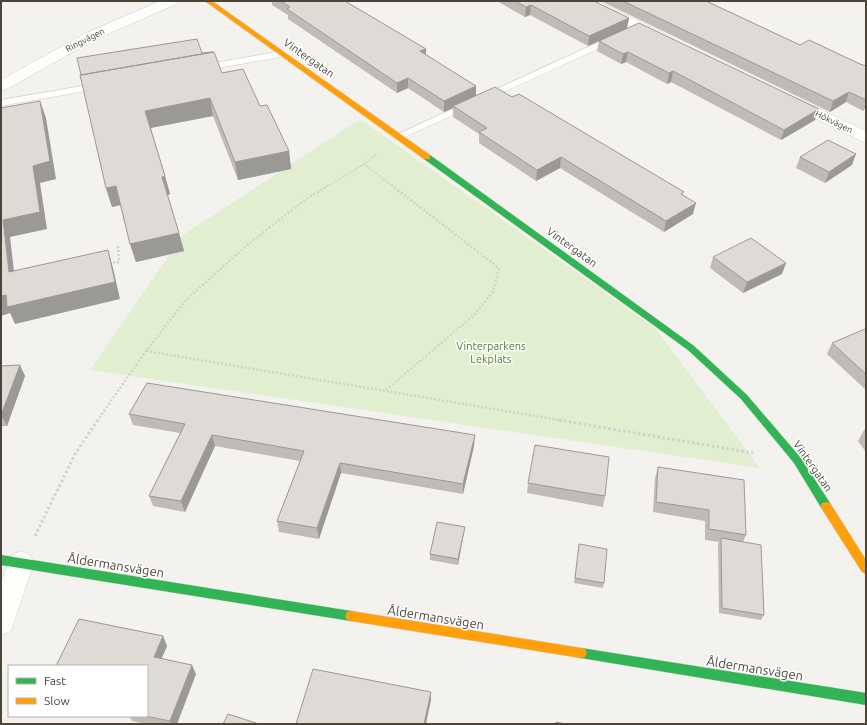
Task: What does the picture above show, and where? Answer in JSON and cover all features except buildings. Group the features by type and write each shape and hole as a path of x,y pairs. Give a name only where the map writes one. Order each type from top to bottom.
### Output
{"street":[{"name":"Ringvägen","path":"1,86 90,36 172,1"},
{"name":"Vintergatan","path":"208,1 399,136 691,348 744,397 797,460 866,569"},
{"path":"587,1 674,44"},
{"name":"Hökvägen","path":"781,96 866,138"},
{"path":"1,622 11,561"},
{"name":"Åldermansvägen","path":"11,561 866,699"}],"lane":[{"path":"399,136 639,27"},
{"path":"189,70 283,54"},
{"path":"1,103 110,84"}],"path":[{"path":"11,561 76,454 146,351 186,300 247,244 306,199 364,164 399,136"},
{"path":"364,164 499,268 494,292 473,316 386,390"},
{"path":"104,264 119,262 118,245"},
{"path":"146,351 797,460"}],"green space":[{"name":"Vinterparkens Lekplats","path":"360,119 655,328 760,468 90,370 183,235"}],"traffic: fast":[{"path":"427,157 691,348 744,397 797,460 826,506"},
{"path":"1,560 351,616"},
{"path":"581,653 866,699"}],"traffic: slow":[{"path":"208,1 427,157"},
{"path":"826,506 866,569"},
{"path":"351,616 581,653"}]}
